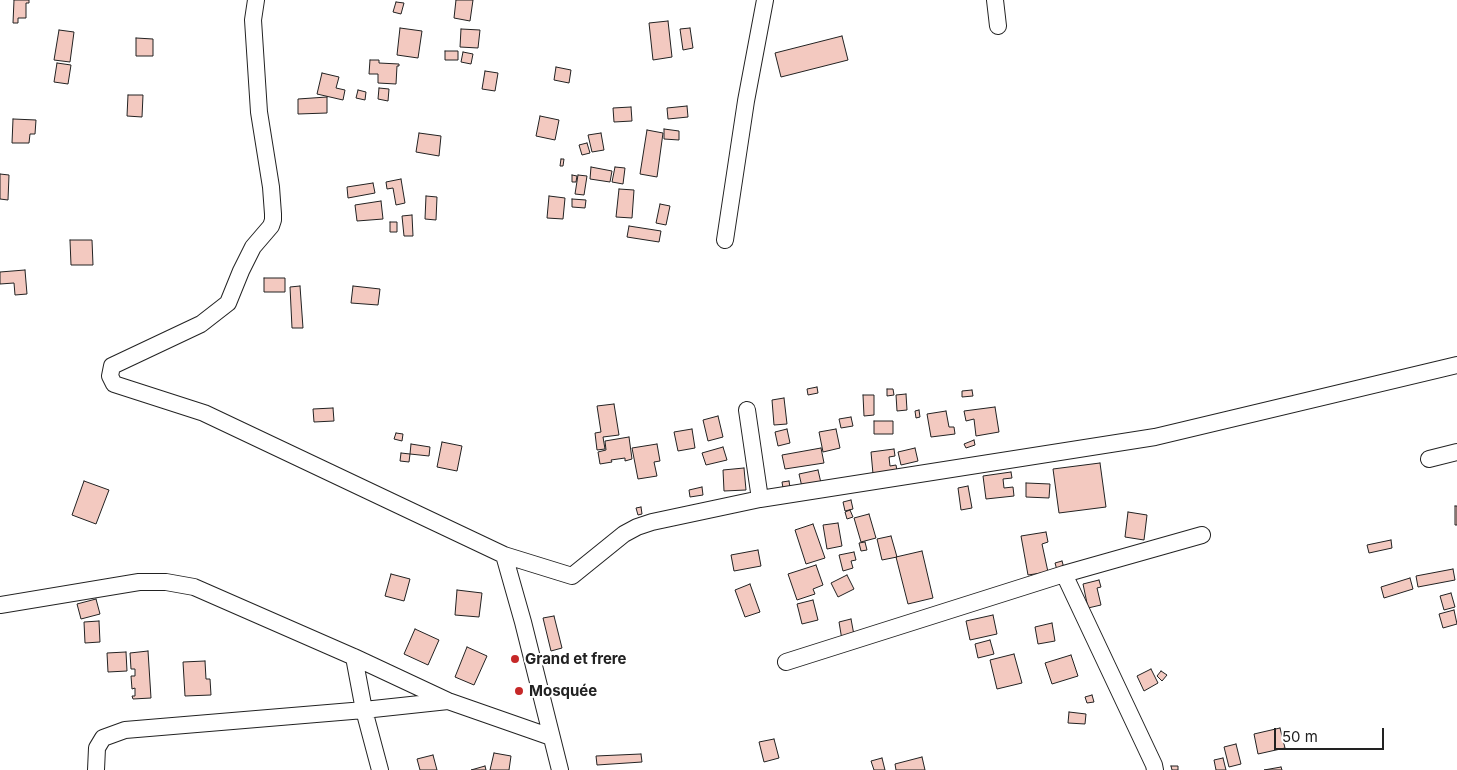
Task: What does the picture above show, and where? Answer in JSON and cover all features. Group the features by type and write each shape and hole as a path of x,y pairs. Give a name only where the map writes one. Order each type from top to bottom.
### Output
{"street":[{"path":"256,0 253,20 259,112 271,187 273,214 271,226 253,247 228,303 201,324 112,366 110,376 114,384 204,413 504,555 572,576 624,534 652,522 760,500 1155,437 1457,365"},
{"path":"724,240 765,0"},
{"path":"995,0 998,26"},
{"path":"746,410 760,500"},
{"path":"1429,459 1457,452"},
{"path":"786,662 1064,574 1202,535"},
{"path":"504,555 560,770"},
{"path":"1064,574 1155,770"},
{"path":"0,605 139,582 166,582 194,587 354,657 448,701 552,737"},
{"path":"354,657 364,710 380,770"},
{"path":"96,770 97,748 103,738 124,730 448,701"}],"building":[{"path":"14,0 29,0 29,3 26,3 26,18 18,18 18,23 13,23"},
{"path":"456,0 473,0 470,21 454,18"},
{"path":"396,2 404,3 401,14 393,12"},
{"path":"668,21 672,57 653,60 649,23"},
{"path":"400,28 422,31 418,58 397,55"},
{"path":"690,28 693,48 683,50 680,29"},
{"path":"461,29 480,30 478,48 460,47"},
{"path":"59,30 74,32 70,62 54,60"},
{"path":"842,36 848,60 781,77 775,53"},
{"path":"136,38 153,39 153,56 136,56"},
{"path":"445,51 458,51 458,60 445,60"},
{"path":"463,52 473,54 471,64 461,62"},
{"path":"370,60 379,60 379,63 399,64 397,66 396,84 378,83 378,74 369,74"},
{"path":"57,63 71,65 68,84 54,82"},
{"path":"556,67 571,70 569,83 554,80"},
{"path":"485,71 498,73 495,91 482,89"},
{"path":"322,73 339,77 336,88 345,90 343,100 317,94"},
{"path":"379,88 389,89 388,101 378,99"},
{"path":"358,90 366,92 365,100 356,98"},
{"path":"128,95 143,95 142,117 127,116"},
{"path":"327,97 327,113 298,114 298,99"},
{"path":"687,106 688,117 668,119 667,108"},
{"path":"631,107 632,121 614,122 613,108"},
{"path":"540,116 559,120 555,140 536,136"},
{"path":"13,119 36,120 35,134 30,134 29,143 12,143"},
{"path":"664,129 679,131 679,140 664,139"},
{"path":"647,130 663,133 657,177 640,174"},
{"path":"419,133 441,136 439,156 416,152"},
{"path":"601,133 604,150 592,152 588,135"},
{"path":"587,143 590,153 582,155 579,145"},
{"path":"561,159 564,159 563,166 560,166"},
{"path":"591,167 612,171 610,182 590,179"},
{"path":"615,167 625,168 623,184 612,182"},
{"path":"0,174 9,175 8,200 0,199"},
{"path":"572,175 577,176 576,182 572,182"},
{"path":"578,175 587,176 584,195 575,194"},
{"path":"401,179 405,203 396,205 393,188 387,189 386,182"},
{"path":"373,183 375,193 348,198 347,187"},
{"path":"619,189 634,190 632,218 616,217"},
{"path":"426,196 437,197 436,220 425,219"},
{"path":"549,196 565,198 563,219 547,218"},
{"path":"572,199 586,200 585,208 572,207"},
{"path":"381,201 383,219 357,221 355,205"},
{"path":"660,204 670,206 666,225 656,223"},
{"path":"412,215 413,236 404,236 402,216"},
{"path":"390,222 397,222 397,232 390,232"},
{"path":"629,226 661,231 659,242 627,237"},
{"path":"70,240 92,240 93,265 71,265"},
{"path":"25,270 27,294 15,295 14,283 0,284 0,272"},
{"path":"264,278 285,278 285,292 264,292"},
{"path":"300,286 303,328 292,328 290,287"},
{"path":"353,286 380,289 378,305 351,303"},
{"path":"817,387 818,393 808,395 807,389"},
{"path":"887,389 893,389 894,395 887,396"},
{"path":"972,390 973,396 962,397 962,391"},
{"path":"906,394 907,410 897,411 896,395"},
{"path":"863,395 874,395 874,415 864,416"},
{"path":"784,398 787,424 774,425 772,400"},
{"path":"614,404 619,435 603,437 605,449 597,450 595,433 601,432 597,406"},
{"path":"995,407 999,432 976,436 974,419 966,421 964,411"},
{"path":"333,408 334,421 314,422 313,409"},
{"path":"919,410 920,417 916,418 915,411"},
{"path":"946,411 949,427 954,427 955,434 931,437 927,414"},
{"path":"718,416 723,437 708,441 703,420"},
{"path":"851,417 853,426 841,428 839,419"},
{"path":"874,421 893,421 893,434 874,434"},
{"path":"692,429 695,448 678,451 674,432"},
{"path":"787,429 790,443 778,446 775,432"},
{"path":"836,429 840,448 823,452 819,432"},
{"path":"396,433 403,434 402,441 394,439"},
{"path":"629,437 632,459 625,461 625,458 611,460 612,462 600,464 598,452 606,450 605,441"},
{"path":"974,440 975,445 966,448 964,444"},
{"path":"442,442 462,446 457,471 437,467"},
{"path":"411,444 430,447 429,456 410,454"},
{"path":"657,444 660,461 654,462 657,476 638,479 632,448"},
{"path":"723,447 727,460 706,465 702,453"},
{"path":"821,448 824,463 785,469 782,455"},
{"path":"915,448 918,461 901,465 898,452"},
{"path":"894,449 895,456 889,457 890,466 896,465 897,471 873,474 871,452"},
{"path":"401,453 410,454 409,462 400,461"},
{"path":"1100,463 1106,507 1059,513 1053,469"},
{"path":"744,468 746,490 724,491 723,470"},
{"path":"818,470 821,483 802,487 799,474"},
{"path":"1011,472 1012,478 1003,479 1004,488 1013,487 1014,496 986,499 983,476"},
{"path":"84,481 109,490 96,524 72,515"},
{"path":"789,481 790,487 783,488 782,482"},
{"path":"1026,483 1050,484 1049,498 1026,497"},
{"path":"968,486 972,508 961,510 958,488"},
{"path":"702,487 703,495 690,497 689,490"},
{"path":"851,500 853,509 845,511 843,502"},
{"path":"1455,506 1457,506 1457,525 1455,525"},
{"path":"641,507 642,514 638,515 636,508"},
{"path":"850,510 853,517 847,519 845,512"},
{"path":"1128,512 1147,515 1144,540 1125,537"},
{"path":"869,514 876,538 861,542 854,518"},
{"path":"838,523 842,546 827,549 823,525"},
{"path":"813,524 825,558 806,564 795,530"},
{"path":"1046,532 1048,542 1042,544 1048,572 1028,575 1021,536"},
{"path":"891,536 897,557 882,560 877,539"},
{"path":"1391,540 1392,548 1369,553 1367,545"},
{"path":"865,542 867,550 861,551 859,543"},
{"path":"758,550 761,566 734,571 731,555"},
{"path":"922,551 933,598 908,604 896,557"},
{"path":"854,552 856,560 851,561 853,568 843,571 839,555"},
{"path":"1062,561 1064,568 1057,570 1055,563"},
{"path":"816,565 823,585 813,589 815,594 797,600 788,574"},
{"path":"1453,569 1455,580 1418,587 1416,576"},
{"path":"391,574 410,579 404,601 385,596"},
{"path":"847,575 854,589 838,597 831,583"},
{"path":"1410,578 1413,589 1384,598 1381,587"},
{"path":"1099,580 1101,587 1097,588 1101,605 1088,608 1083,584"},
{"path":"750,584 760,612 745,617 735,590"},
{"path":"457,590 482,593 479,617 455,615"},
{"path":"1451,593 1455,607 1444,610 1440,596"},
{"path":"96,599 100,614 81,619 77,604"},
{"path":"813,600 818,620 802,624 797,604"},
{"path":"1454,610 1457,624 1443,628 1439,614"},
{"path":"993,615 997,634 970,640 966,621"},
{"path":"554,616 562,648 551,651 543,618"},
{"path":"851,619 854,635 842,640 839,622"},
{"path":"99,621 100,642 85,643 84,622"},
{"path":"1052,623 1055,641 1038,644 1035,627"},
{"path":"415,629 439,640 428,665 404,654"},
{"path":"990,640 994,654 978,658 975,644"},
{"path":"467,647 487,656 474,685 455,677"},
{"path":"148,651 151,698 133,699 132,696 135,696 135,688 132,689 131,676 135,676 135,669 131,669 130,653"},
{"path":"126,652 127,671 108,672 107,653"},
{"path":"1014,654 1022,683 997,689 990,660"},
{"path":"1071,655 1078,676 1052,684 1045,663"},
{"path":"205,661 206,679 210,679 211,695 185,696 183,662"},
{"path":"1151,669 1158,683 1144,691 1137,676"},
{"path":"1161,671 1167,675 1162,681 1157,676"},
{"path":"1092,695 1094,702 1087,703 1085,697"},
{"path":"1069,712 1086,714 1085,724 1068,723"},
{"path":"1280,728 1285,748 1258,754 1254,734"},
{"path":"774,739 779,758 764,762 759,742"},
{"path":"1236,744 1241,764 1229,767 1224,747"},
{"path":"494,753 511,756 509,770 490,770"},
{"path":"641,754 642,762 597,765 596,756"},
{"path":"433,755 437,770 420,770 417,759"},
{"path":"922,757 925,770 896,770 895,764"},
{"path":"882,758 885,770 874,770 871,761"},
{"path":"1223,758 1226,770 1216,770 1214,760"},
{"path":"485,766 486,770 471,770"},
{"path":"1171,766 1178,766 1178,770 1172,770"},
{"path":"1281,767 1282,770 1264,770"}],"place":[{"name":"Grand et frere","path":"515,659"},
{"name":"Mosquée","path":"519,691"}]}
